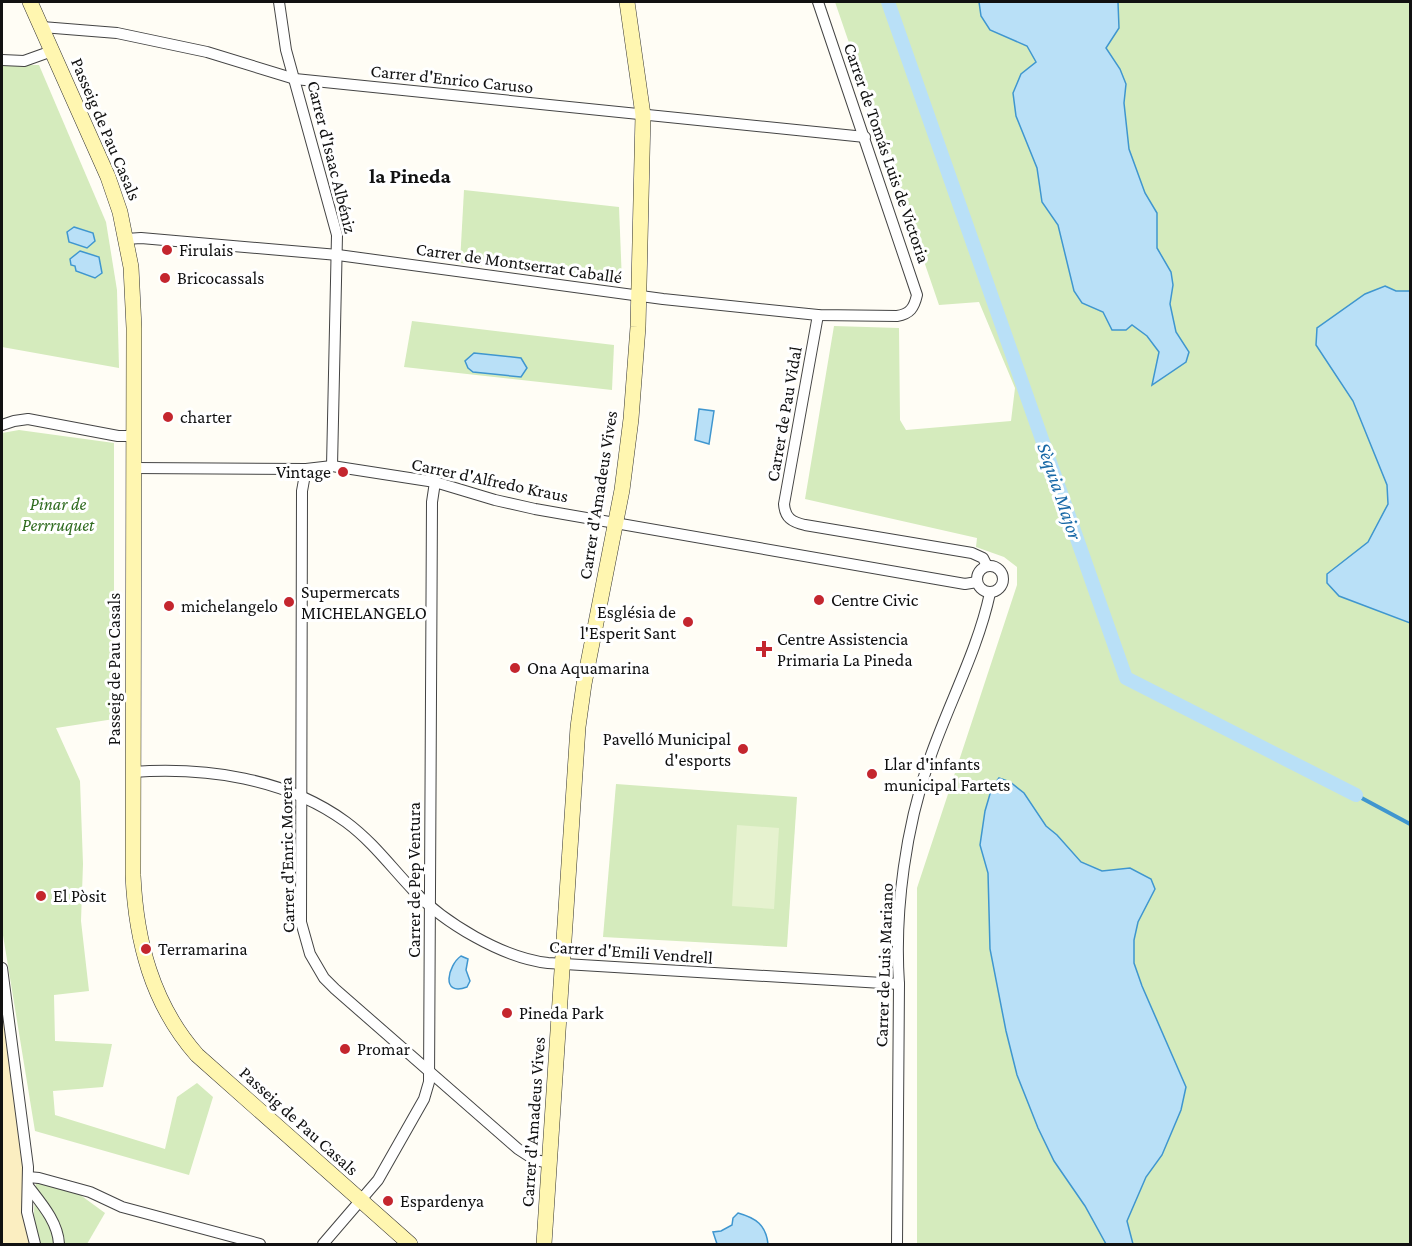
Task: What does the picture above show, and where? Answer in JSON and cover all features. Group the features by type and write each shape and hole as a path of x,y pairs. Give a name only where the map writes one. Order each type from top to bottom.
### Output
{"street":[{"name":"Passeig de Pau Casals","path":"30,2 108,177 126,239 133,291 133,875 138,931 151,979 166,1013 186,1042 212,1069 410,1245"},
{"name":"Carrer d'Isaac Albéniz","path":"279,2 286,50 337,235 332,466"},
{"name":"Carrer d'Amadeus Vives","path":"544,1245 579,719 616,523 631,419 639,295 643,115 627,2"},
{"name":"Carrer de Tomás Luis de Victoria","path":"818,2 917,296 915,306 908,314"},
{"name":"Carrer d'Enrico Caruso","path":"42,27 128,35 207,52 295,79 865,137"},
{"path":"2,60 24,61 52,51"},
{"name":"Carrer de Montserrat Caballé","path":"126,239 141,238 338,255 639,295 818,315 897,316 908,314"},
{"name":"Carrer de Pau Vidal","path":"818,315 784,504 788,517 793,522 805,525 972,553 983,558 987,566"},
{"path":"2,425 28,419 118,436 134,436"},
{"name":"Carrer d'Alfredo Kraus","path":"134,468 306,469 332,466 435,482 508,503 616,523 965,584 977,582"},
{"name":"Carrer d'Enric Morera","path":"306,469 302,492 301,922 310,954 329,983 429,1073 525,1155 550,1163"},
{"name":"Carrer de Pep Ventura","path":"323,1245 378,1180 428,1088 432,502 435,482"},
{"path":"987,566 998,568 1004,579 998,590 990,593 982,589 977,582 978,573 987,566"},
{"name":"Carrer de Luis Mariano","path":"897,1245 899,984 897,960 902,891 917,800 931,754 982,621 990,593"},
{"name":"Carrer d'Emili Vendrell","path":"133,772 202,773 235,777 268,784 301,795 357,830 381,853 412,890 430,906 496,947 535,961 899,984"},
{"path":"2,968 28,1167 27,1212 35,1245"},
{"path":"28,1181 39,1178 90,1192 122,1207 260,1245"},
{"path":"28,1181 49,1215 59,1236 60,1245"}],"green space":[{"path":"835,2 1410,2 1410,1244 917,1244 917,888 1017,585 1017,567 1004,557 976,547 977,538 805,499 834,326 899,328 900,420 906,430 1011,421 1015,388 979,302 939,305"},
{"path":"2,65 39,65 106,222 117,290 119,368 2,347"},
{"path":"464,190 619,207 622,282 460,263"},
{"path":"412,321 614,345 612,390 404,367"},
{"name":"Pinar de Perrruquet","path":"19,430 114,443 114,719 56,728 80,781 83,864 81,921 89,991 54,995 55,1041 112,1044 103,1087 53,1091 55,1115 165,1149 177,1097 197,1083 213,1097 189,1175 35,1131 2,929 2,433"},
{"path":"616,784 797,797 787,947 603,937"},
{"path":"737,825 779,828 774,909 732,906"},
{"path":"36,1182 79,1194 105,1213 87,1244 38,1244 33,1225"}],"sand":[{"path":"2,968 35,1244 2,1244"}],"water":[{"path":"979,2 1118,2 1119,28 1106,48 1120,69 1126,84 1124,103 1129,149 1145,193 1157,213 1157,248 1171,272 1173,285 1170,304 1176,332 1189,352 1186,362 1152,385 1159,352 1147,336 1132,325 1126,330 1112,330 1103,312 1082,303 1074,291 1058,225 1042,202 1037,168 1016,116 1013,93 1021,74 1036,62 1027,46 990,30 981,16"},
{"path":"74,227 93,233 95,241 87,248 69,242 67,232"},
{"path":"80,251 99,257 102,273 95,278 76,271 70,259"},
{"path":"1385,286 1396,291 1410,291 1410,623 1339,596 1327,583 1327,574 1368,542 1388,504 1387,485 1353,401 1316,345 1317,328 1365,294"},
{"path":"474,353 521,358 527,368 521,377 473,372 465,361"},
{"path":"699,409 714,411 709,444 695,440"},
{"path":"999,778 1010,782 1024,793 1046,826 1081,862 1102,871 1130,868 1151,879 1155,889 1138,922 1134,940 1134,963 1186,1087 1181,1110 1162,1155 1146,1177 1127,1221 1133,1244 1106,1244 1085,1206 1054,1161 1017,1075 990,949 988,873 980,845 985,811 992,787"},
{"path":"461,956 468,959 466,970 470,981 467,987 458,989 453,988 449,979 456,960"},
{"path":"738,1213 759,1223 765,1232 768,1244 717,1244 713,1232 721,1231 732,1225 733,1218"}],"waterway":[{"name":"Sèquia Major","path":"888,2 1126,678 1356,795"},
{"name":"Sèquia Major","path":"1356,795 1410,824"}],"place":[{"name":"Firulais","path":"167,250"},
{"name":"Bricocassals","path":"165,278"},
{"name":"charter","path":"168,417"},
{"name":"Vintage","path":"343,472"},
{"name":"Centre Civic","path":"819,600"},
{"name":"Supermercats MICHELANGELO","path":"289,602"},
{"name":"michelangelo","path":"169,606"},
{"name":"Església de l'Esperit Sant","path":"688,622"},
{"name":"Centre Assistencia Primaria La Pineda","path":"764,649"},
{"name":"Ona Aquamarina","path":"515,668"},
{"name":"Pavelló Municipal d'esports","path":"743,749"},
{"name":"Llar d'infants municipal Fartets","path":"872,774"},
{"name":"El Pòsit","path":"41,896"},
{"name":"Terramarina","path":"146,949"},
{"name":"Pineda Park","path":"507,1013"},
{"name":"Promar","path":"345,1049"},
{"name":"Espardenya","path":"388,1201"}],"district":[{"name":"la Pineda","path":"410,176"}]}
